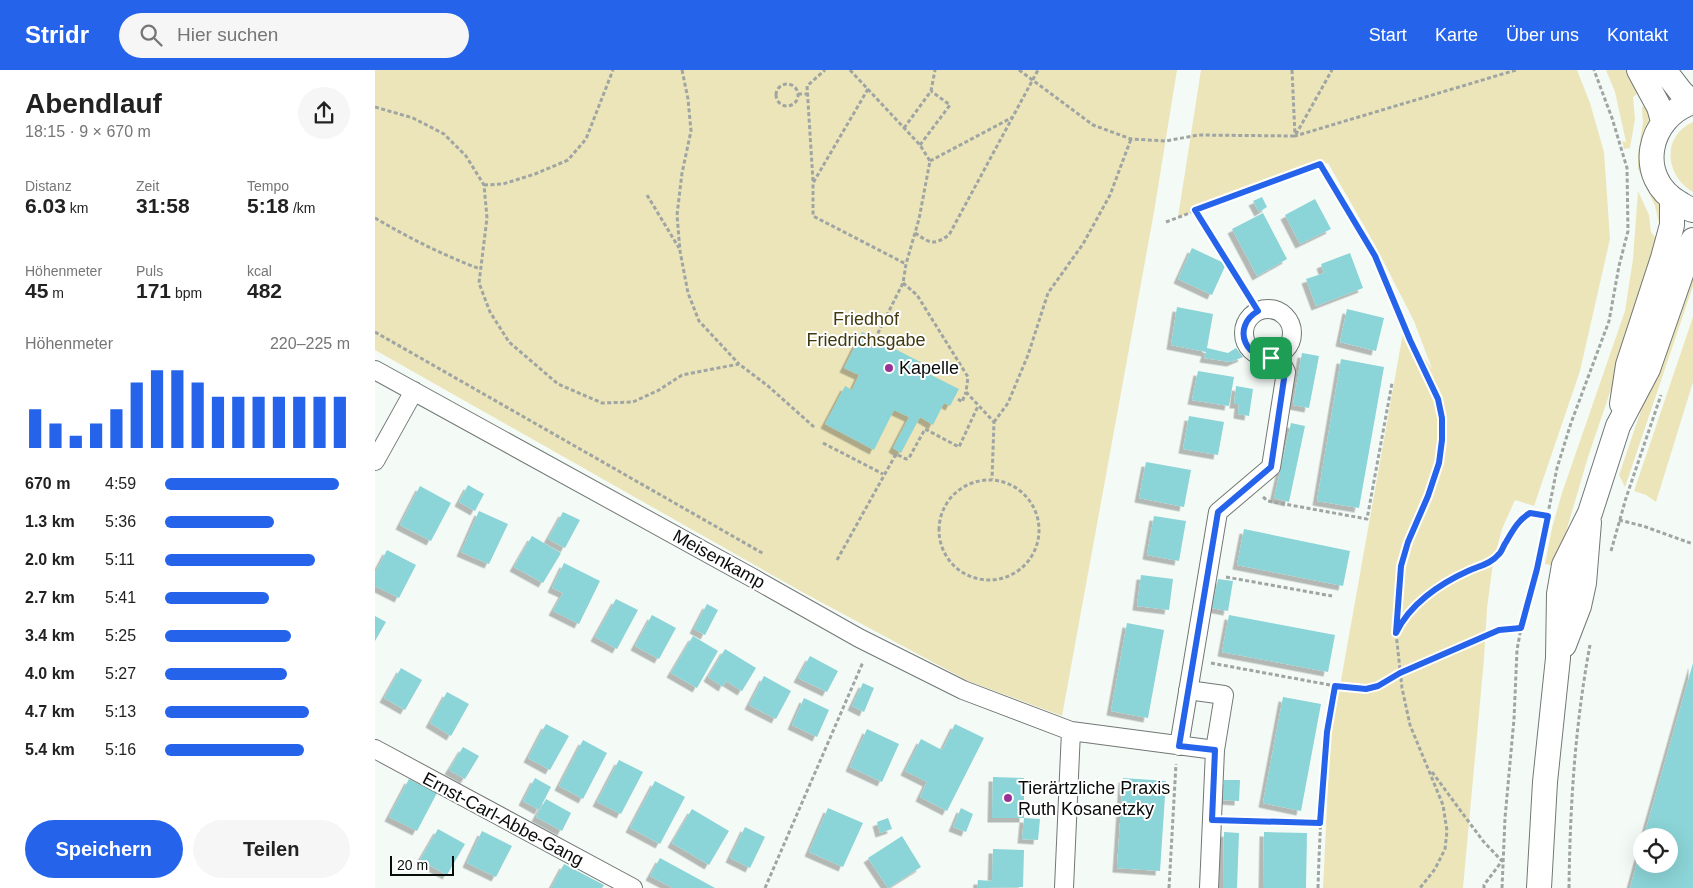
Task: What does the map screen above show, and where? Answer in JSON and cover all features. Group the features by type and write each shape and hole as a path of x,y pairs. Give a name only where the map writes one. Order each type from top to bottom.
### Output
{"main road":[{"path":"1639,70 1659,107 1663,121"},
{"path":"1664,70 1681,92 1692,102 1672,112 1663,121 1655,134 1652,162 1655,176 1662,189 1672,199 1693,210"},
{"path":"1539,888 1545,782 1558,658 1559,594 1564,565 1590,513 1618,426 1628,365 1663,258 1672,224 1672,199"},
{"path":"1618,426 1648,369 1693,240"}],"street":[{"path":"1274,310 1283,314 1289,321 1292,337 1289,345 1278,356 1264,358 1257,355 1249,350 1245,341 1243,332 1246,323 1258,311 1274,310"},
{"path":"1179,746 1218,512 1271,467 1285,372 1278,356"},
{"name":"Meisenkamp","path":"375,370 871,644 963,690 1071,731 1215,750"},
{"path":"375,461 415,391"},
{"path":"1188,690 1223,695 1215,750 1209,888"},
{"path":"1064,888 1071,731"},
{"name":"Ernst-Carl-Abbe-Gang","path":"375,749 632,888"}],"path":[{"path":"485,185 503,184 535,174 568,160 586,139 613,70"},
{"path":"682,70 688,99 691,130 682,173 677,216 680,251 688,293 699,321 739,364 768,386 814,427"},
{"path":"825,70 807,86 813,183 813,216 906,264"},
{"path":"850,70 920,145 930,161 903,283 875,339"},
{"path":"904,128 931,90 935,70"},
{"path":"1019,70 1093,125 1131,139 1166,141 1198,135 1295,136 1517,70"},
{"path":"915,233 930,243 939,242 949,236 1038,70"},
{"path":"1291,70 1295,136"},
{"path":"1295,136 1332,70"},
{"path":"1502,888 1502,861 1514,719 1517,650 1521,628 1537,569 1557,468 1568,432 1609,321 1619,266 1628,231 1627,168 1612,118 1594,70"},
{"path":"783,84 793,86 798,94 792,105 785,106 779,103 776,98 776,92 783,84"},
{"path":"813,183 868,89"},
{"path":"920,145 950,105 931,90"},
{"path":"798,94 807,94"},
{"path":"375,107 413,118 444,134 466,156 485,185 487,218 479,283 490,312 509,342 558,384 602,403 633,402 659,390 682,376 739,364"},
{"path":"930,161 1014,117"},
{"path":"992,480 994,422 1008,403 1028,355 1048,293 1083,244 1110,195 1131,139"},
{"path":"1165,222 1320,164 1375,256 1410,340 1438,399 1442,418 1439,463 1428,496 1408,542 1401,566 1396,633 1400,673 1411,725 1443,804 1447,831 1445,848 1435,869 1420,888"},
{"path":"647,195 680,251"},
{"path":"1195,210 1258,311"},
{"path":"375,218 411,239 444,255 480,269"},
{"path":"903,283 917,295 968,377 967,392 962,402 957,399"},
{"path":"375,332 764,554"},
{"path":"1249,486 1268,501 1367,519 1392,383"},
{"path":"967,392 994,422"},
{"path":"1610,554 1619,520 1661,395"},
{"path":"837,560 896,452 905,459 909,458 925,429 959,447 978,406"},
{"path":"823,443 883,474"},
{"path":"992,480 1009,483 1023,492 1033,505 1039,521 1039,537 1034,553 1025,566 1011,576 995,580 978,579 963,573 950,562 942,547 939,531 941,515 949,500 961,488 976,481 992,480"},
{"path":"1396,633 1402,620 1436,589 1451,579 1490,562 1499,555 1522,518 1530,513 1548,516"},
{"path":"1619,520 1643,526 1693,544"},
{"path":"1208,574 1332,596"},
{"path":"1193,660 1335,686 1366,689 1378,686 1400,673 1499,630 1521,628"},
{"path":"765,888 871,644"},
{"path":"1569,888 1570,818 1578,721 1590,644"},
{"path":"1318,888 1320,823 1327,732 1335,686"},
{"path":"1169,888 1175,774 1179,746"},
{"path":"1427,765 1483,841 1502,861"},
{"path":"1212,820 1320,823"},
{"path":"1484,888 1484,885 1502,861"}],"green space":[{"name":"Friedhof Friedrichsgabe","path":"375,70 1177,70 1154,212 1062,716 968,681 804,593 375,350"},
{"path":"1201,70 1577,70 1590,103 1604,152 1610,239 1580,371 1534,506 1515,500 1502,529 1493,563 1487,608 1463,888 1323,888 1330,742 1404,327 1432,369 1414,321 1375,245 1328,163 1178,217"},
{"path":"1606,70 1630,70 1643,90 1633,97 1635,119 1630,148 1624,149 1622,141 1626,142 1615,92"},
{"path":"1648,103 1649,132 1665,226 1659,223 1655,206 1638,169 1638,154 1643,123 1642,107"},
{"path":"1693,122 1693,192 1677,176 1672,167 1670,156 1676,137 1683,128"},
{"path":"1638,191 1649,215 1651,232 1654,236 1662,239 1588,457 1556,566 1545,564 1552,528 1562,493 1625,311 1633,259"},
{"path":"1693,258 1693,286 1625,487 1619,475"},
{"path":"1693,317 1693,382 1656,502 1646,495 1634,491"}],"building":[{"path":"1262,197 1267,207 1259,212 1253,201"},
{"path":"1315,199 1331,229 1300,244 1285,215"},
{"path":"1263,213 1287,259 1257,276 1232,229"},
{"path":"1192,248 1226,264 1212,295 1178,279"},
{"path":"1350,253 1363,288 1316,306 1306,279 1324,273 1321,264"},
{"path":"1177,307 1213,314 1207,348 1228,353 1236,348 1243,357 1231,362 1204,358 1206,352 1171,345"},
{"path":"1347,309 1384,318 1376,351 1340,342"},
{"path":"862,332 934,369 931,375 959,389 950,406 944,403 933,425 920,417 901,453 893,448 909,417 894,410 874,450 825,424 845,386 852,390 859,375 844,368"},
{"path":"1302,353 1319,356 1309,408 1293,405"},
{"path":"1341,359 1384,367 1359,508 1317,501"},
{"path":"1198,371 1234,377 1229,406 1192,400"},
{"path":"1236,386 1253,389 1249,416 1238,414 1239,404 1234,404"},
{"path":"1189,416 1224,422 1218,455 1183,449"},
{"path":"1291,423 1305,426 1289,502 1274,498"},
{"path":"1146,462 1191,470 1184,507 1139,498"},
{"path":"468,485 484,494 475,511 459,502"},
{"path":"420,486 451,503 431,541 400,525"},
{"path":"479,511 508,524 489,564 461,552"},
{"path":"563,512 580,520 565,548 548,539"},
{"path":"1154,516 1186,521 1179,561 1147,555"},
{"path":"1244,529 1350,551 1343,586 1237,565"},
{"path":"532,536 561,553 543,583 514,567"},
{"path":"387,550 416,565 399,598 375,586 375,573"},
{"path":"564,563 600,581 579,624 553,611 563,593 552,588"},
{"path":"1141,575 1173,579 1169,610 1137,606"},
{"path":"1218,579 1233,581 1228,611 1212,608"},
{"path":"616,599 638,610 617,649 595,637"},
{"path":"707,604 718,610 705,635 694,629"},
{"path":"652,615 676,628 659,659 635,646"},
{"path":"1229,615 1335,635 1328,672 1222,652"},
{"path":"375,616 386,622 375,641"},
{"path":"1127,623 1164,630 1148,718 1111,711"},
{"path":"693,636 718,651 697,688 671,673"},
{"path":"725,649 756,668 742,691 726,681 723,687 708,677"},
{"path":"810,656 838,671 827,692 798,678"},
{"path":"1693,663 1693,888 1630,888 1634,873 1678,873 1678,828 1646,828"},
{"path":"401,668 422,680 405,710 384,698"},
{"path":"764,676 791,691 776,719 749,705"},
{"path":"863,683 874,688 864,712 852,706"},
{"path":"447,692 469,704 451,736 430,723"},
{"path":"1283,697 1321,704 1301,811 1263,803"},
{"path":"804,698 829,710 817,737 792,725"},
{"path":"546,724 569,736 550,770 528,758"},
{"path":"955,724 984,738 947,811 920,797 927,782 905,771 921,739 942,750"},
{"path":"867,729 899,744 882,782 850,767"},
{"path":"583,740 607,753 583,799 559,786"},
{"path":"463,747 479,756 465,779 449,770"},
{"path":"619,760 643,772 621,814 597,802"},
{"name":"Tierärtzliche Praxis Ruth Kosanetzky","path":"993,777 1024,778 1024,818 992,818"},
{"path":"535,778 551,787 539,810 523,801"},
{"path":"1123,778 1166,781 1160,871 1117,868"},
{"path":"409,779 437,793 417,831 389,817"},
{"path":"1224,780 1240,780 1239,801 1223,800"},
{"path":"655,781 685,797 660,844 630,828"},
{"path":"546,799 571,813 562,831 536,817"},
{"path":"828,808 863,823 843,867 809,852"},
{"path":"961,808 973,814 966,832 953,827"},
{"path":"692,809 729,831 709,865 672,843"},
{"path":"888,818 892,829 880,833 877,822"},
{"path":"1024,818 1040,819 1038,840 1022,839"},
{"path":"745,827 765,837 750,868 730,858"},
{"path":"438,829 465,844 447,875 420,860"},
{"path":"482,831 512,846 496,877 467,863"},
{"path":"1224,832 1239,833 1237,888 1223,888"},
{"path":"1264,832 1307,833 1306,888 1263,888"},
{"path":"902,836 921,867 888,888 868,858"},
{"path":"993,849 1024,850 1023,887 977,888 978,880 992,881"},
{"path":"660,858 715,888 673,888 650,876"},
{"path":"564,864 604,885 602,888 551,888"}],"place":[{"name":"Kapelle","path":"889,368"},
{"name":"Tierärtzliche Praxis Ruth Kosanetzky","path":"1008,798"}],"route":[{"path":"1320,164 1375,256 1410,340 1438,399 1442,418 1439,463 1428,496 1408,542 1401,566 1396,633 1402,620 1436,589 1451,579 1490,562 1499,555 1522,518 1530,513 1548,516 1537,569 1521,628 1499,630 1400,673 1378,686 1366,689 1335,686 1327,732 1320,823 1212,820 1215,750 1179,746 1218,512 1271,467 1285,372 1278,356 1271,358 1264,358 1249,350 1243,332 1249,318 1258,311 1195,210 1320,164"}]}
